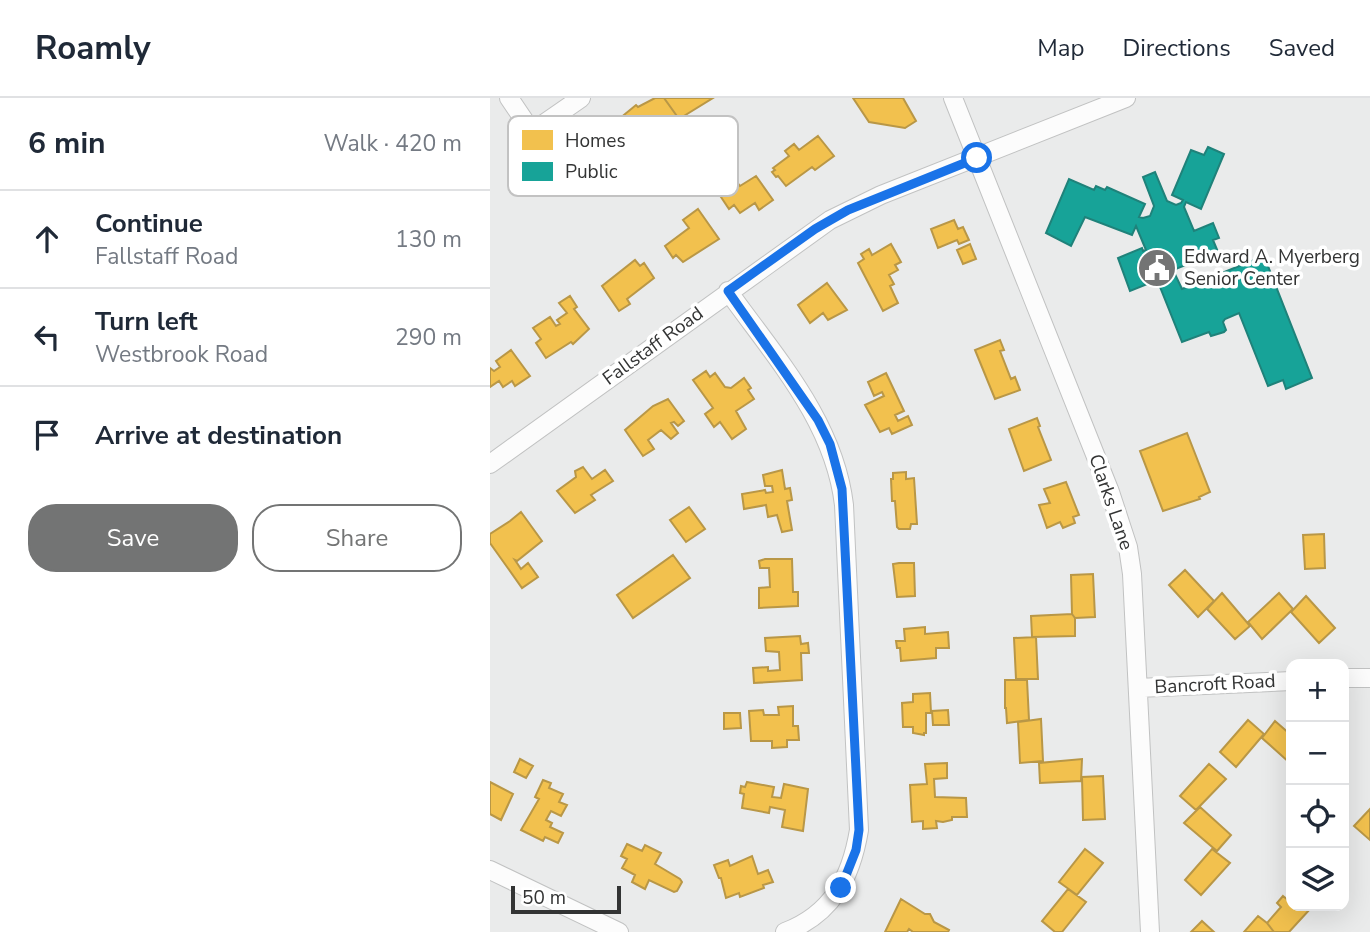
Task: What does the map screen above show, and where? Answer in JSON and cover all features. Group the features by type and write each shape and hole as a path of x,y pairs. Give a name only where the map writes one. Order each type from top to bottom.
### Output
{"street":[{"path":"509,98 521,116"},
{"path":"555,116 581,98"},
{"name":"Clarks Lane","path":"953,98 1121,522 1132,575 1150,932"},
{"name":"Fallstaff Road","path":"490,464 815,229 848,210 1126,98"},
{"path":"728,291 818,420 834,458 844,505 859,830 856,850 841,888 815,917 785,932"},
{"path":"1349,678 1370,678"},
{"name":"Bancroft Road","path":"1138,688 1286,681"},
{"path":"490,870 619,932"}],"building: Homes":[{"path":"655,98 664,98 677,116 623,116 636,105 638,107"},
{"path":"664,98 713,98 684,116 677,116"},
{"path":"853,98 903,98 916,121 905,128 869,122"},
{"path":"818,136 834,156 815,170 812,167 786,186 772,172 775,170 773,168 789,156 785,151 794,144 799,150"},
{"path":"756,176 773,200 759,210 755,203 740,213 734,205 729,209 720,196 738,196 738,183 740,186"},
{"path":"698,209 719,239 683,262 676,255 673,258 665,246 689,228 683,220"},
{"path":"954,220 958,229 963,227 969,240 959,244 957,240 938,248 931,229"},
{"path":"891,244 901,262 895,265 898,270 889,275 894,284 890,286 898,303 883,311 858,263 864,259 861,254 869,249 872,255"},
{"path":"970,244 976,259 963,264 957,250"},
{"path":"635,260 640,266 644,263 654,278 627,299 630,304 619,311 602,286"},
{"path":"827,283 847,310 828,320 823,313 810,323 798,305"},
{"path":"570,296 577,307 574,309 589,329 573,344 571,342 546,358 536,343 541,339 533,328 550,317 556,326 560,324 557,320 567,313 559,303"},
{"path":"1000,340 1004,350 1000,351 1011,379 1015,377 1020,390 995,399 975,350"},
{"path":"511,350 530,376 515,386 512,381 503,387 499,381 490,387 490,368 494,371 500,367 496,361"},
{"path":"706,371 710,377 715,373 725,387 731,388 744,378 751,388 748,390 754,399 736,411 746,429 732,439 720,422 714,427 705,414 713,408 693,380"},
{"path":"886,373 904,411 895,415 898,421 908,416 912,425 892,434 889,428 880,432 865,405 884,396 882,392 874,396 868,382"},
{"path":"668,399 684,421 678,426 674,422 671,423 678,433 671,439 661,430 648,440 654,449 643,456 625,430 653,406"},
{"path":"1037,418 1051,460 1024,471 1009,429"},
{"path":"1187,433 1210,492 1199,497 1200,499 1163,511 1140,451"},
{"path":"583,467 592,479 605,470 613,481 591,495 595,500 575,513 557,491 576,477 575,471"},
{"path":"782,470 785,489 790,488 792,500 787,501 792,530 782,532 777,515 768,517 766,505 744,509 742,494 765,490 766,493 773,492 772,486 765,486 763,475"},
{"path":"906,472 906,479 914,478 917,524 911,524 910,529 899,529 895,501 892,501 891,479 893,473"},
{"path":"1066,482 1079,515 1073,517 1075,523 1063,528 1060,522 1047,528 1039,505 1050,503 1044,489"},
{"path":"689,507 705,529 686,542 670,520"},
{"path":"521,512 542,541 515,560 521,569 528,563 538,577 522,588 490,543 490,534"},
{"path":"1324,534 1325,568 1305,569 1303,535"},
{"path":"673,555 690,578 633,618 617,595"},
{"path":"792,559 793,592 798,592 798,606 759,608 759,588 770,587 769,568 760,568 759,561"},
{"path":"914,563 915,596 897,597 893,564"},
{"path":"1185,570 1214,601 1198,617 1169,585"},
{"path":"1093,574 1095,617 1075,618 1072,614 1071,575"},
{"path":"1222,593 1250,626 1235,639 1207,609"},
{"path":"1279,593 1293,609 1262,639 1248,622"},
{"path":"1306,596 1335,628 1319,643 1291,612"},
{"path":"1072,614 1075,618 1075,636 1032,637 1031,616"},
{"path":"925,627 925,634 948,632 949,648 936,648 936,658 901,661 900,648 897,648 896,641 905,641 904,629"},
{"path":"800,636 801,644 808,643 809,653 801,653 802,680 754,683 753,668 768,667 768,671 780,670 779,652 766,651 765,638"},
{"path":"1036,637 1038,679 1016,679 1014,638"},
{"path":"1005,680 1027,680 1029,720 1007,723"},
{"path":"930,693 931,713 926,713 926,733 913,733 913,727 903,727 902,703 913,702 913,694"},
{"path":"793,706 793,726 798,726 799,740 787,740 787,747 772,748 772,741 751,741 749,711 763,710 764,715 779,715 778,707"},
{"path":"948,710 949,725 933,725 932,711"},
{"path":"724,713 740,713 741,728 724,729"},
{"path":"1041,719 1043,761 1020,763 1018,722"},
{"path":"1248,720 1264,734 1236,767 1220,752"},
{"path":"1275,721 1286,731 1286,760 1262,738"},
{"path":"520,759 533,766 526,778 514,772"},
{"path":"1082,759 1081,781 1040,783 1039,763"},
{"path":"947,763 947,778 934,779 935,797 966,798 967,817 936,821 937,828 923,829 923,821 912,822 910,785 927,784 925,764"},
{"path":"1209,764 1226,779 1196,810 1180,796"},
{"path":"1103,776 1105,819 1083,820 1082,777"},
{"path":"543,780 551,783 549,788 563,794 559,802 567,805 561,816 551,811 546,820 552,823 550,827 563,833 558,843 545,837 543,841 521,830 539,799 535,797"},
{"path":"490,782 513,794 501,820 490,814"},
{"path":"747,782 774,787 772,797 781,798 784,784 808,789 803,831 782,827 785,810 770,807 769,813 742,808 744,794 740,793 741,786 745,787"},
{"path":"1200,807 1231,835 1217,851 1184,823"},
{"path":"1370,809 1370,840 1354,826"},
{"path":"627,844 642,851 645,845 661,853 655,864 680,879 682,882 677,891 649,880 645,889 632,882 635,875 622,868 627,859 621,856"},
{"path":"1085,849 1103,863 1077,895 1059,882"},
{"path":"1212,849 1230,863 1201,895 1185,880"},
{"path":"752,856 758,874 768,870 773,882 740,897 739,893 726,898 721,878 714,865 728,860 730,866"},
{"path":"1068,889 1086,902 1062,932 1055,932 1042,921"},
{"path":"1283,896 1286,898 1286,911 1308,911 1289,932 1274,932 1267,923 1281,907 1277,903"},
{"path":"901,899 925,914 930,914 934,922 949,930 948,932 913,932 909,929 907,932 885,932"},
{"path":"1258,916 1267,923 1274,932 1244,932"},
{"path":"1202,921 1214,932 1191,932"}],"building: Public":[{"path":"1208,147 1224,154 1201,209 1186,202 1184,207 1194,231 1213,223 1219,238 1213,240 1218,252 1173,270 1182,289 1264,256 1312,378 1286,389 1283,380 1268,386 1239,313 1225,319 1224,332 1211,336 1209,332 1182,342 1156,277 1155,281 1130,291 1118,258 1142,248 1143,251 1146,250 1136,226 1132,235 1085,217 1071,246 1046,233 1069,179 1094,190 1096,186 1105,190 1107,187 1145,204 1139,217 1143,218 1150,216 1154,206 1143,177 1155,172 1167,201 1176,205 1181,203 1183,200 1172,195 1191,150 1204,155"}],"place":[{"name":"Edward A. Myerberg Senior Center","path":"1157,268"}],"route":[{"path":"841,888 856,850 859,809 844,505 839,472 825,433 803,395 728,291 815,229 848,210 977,158"}]}
